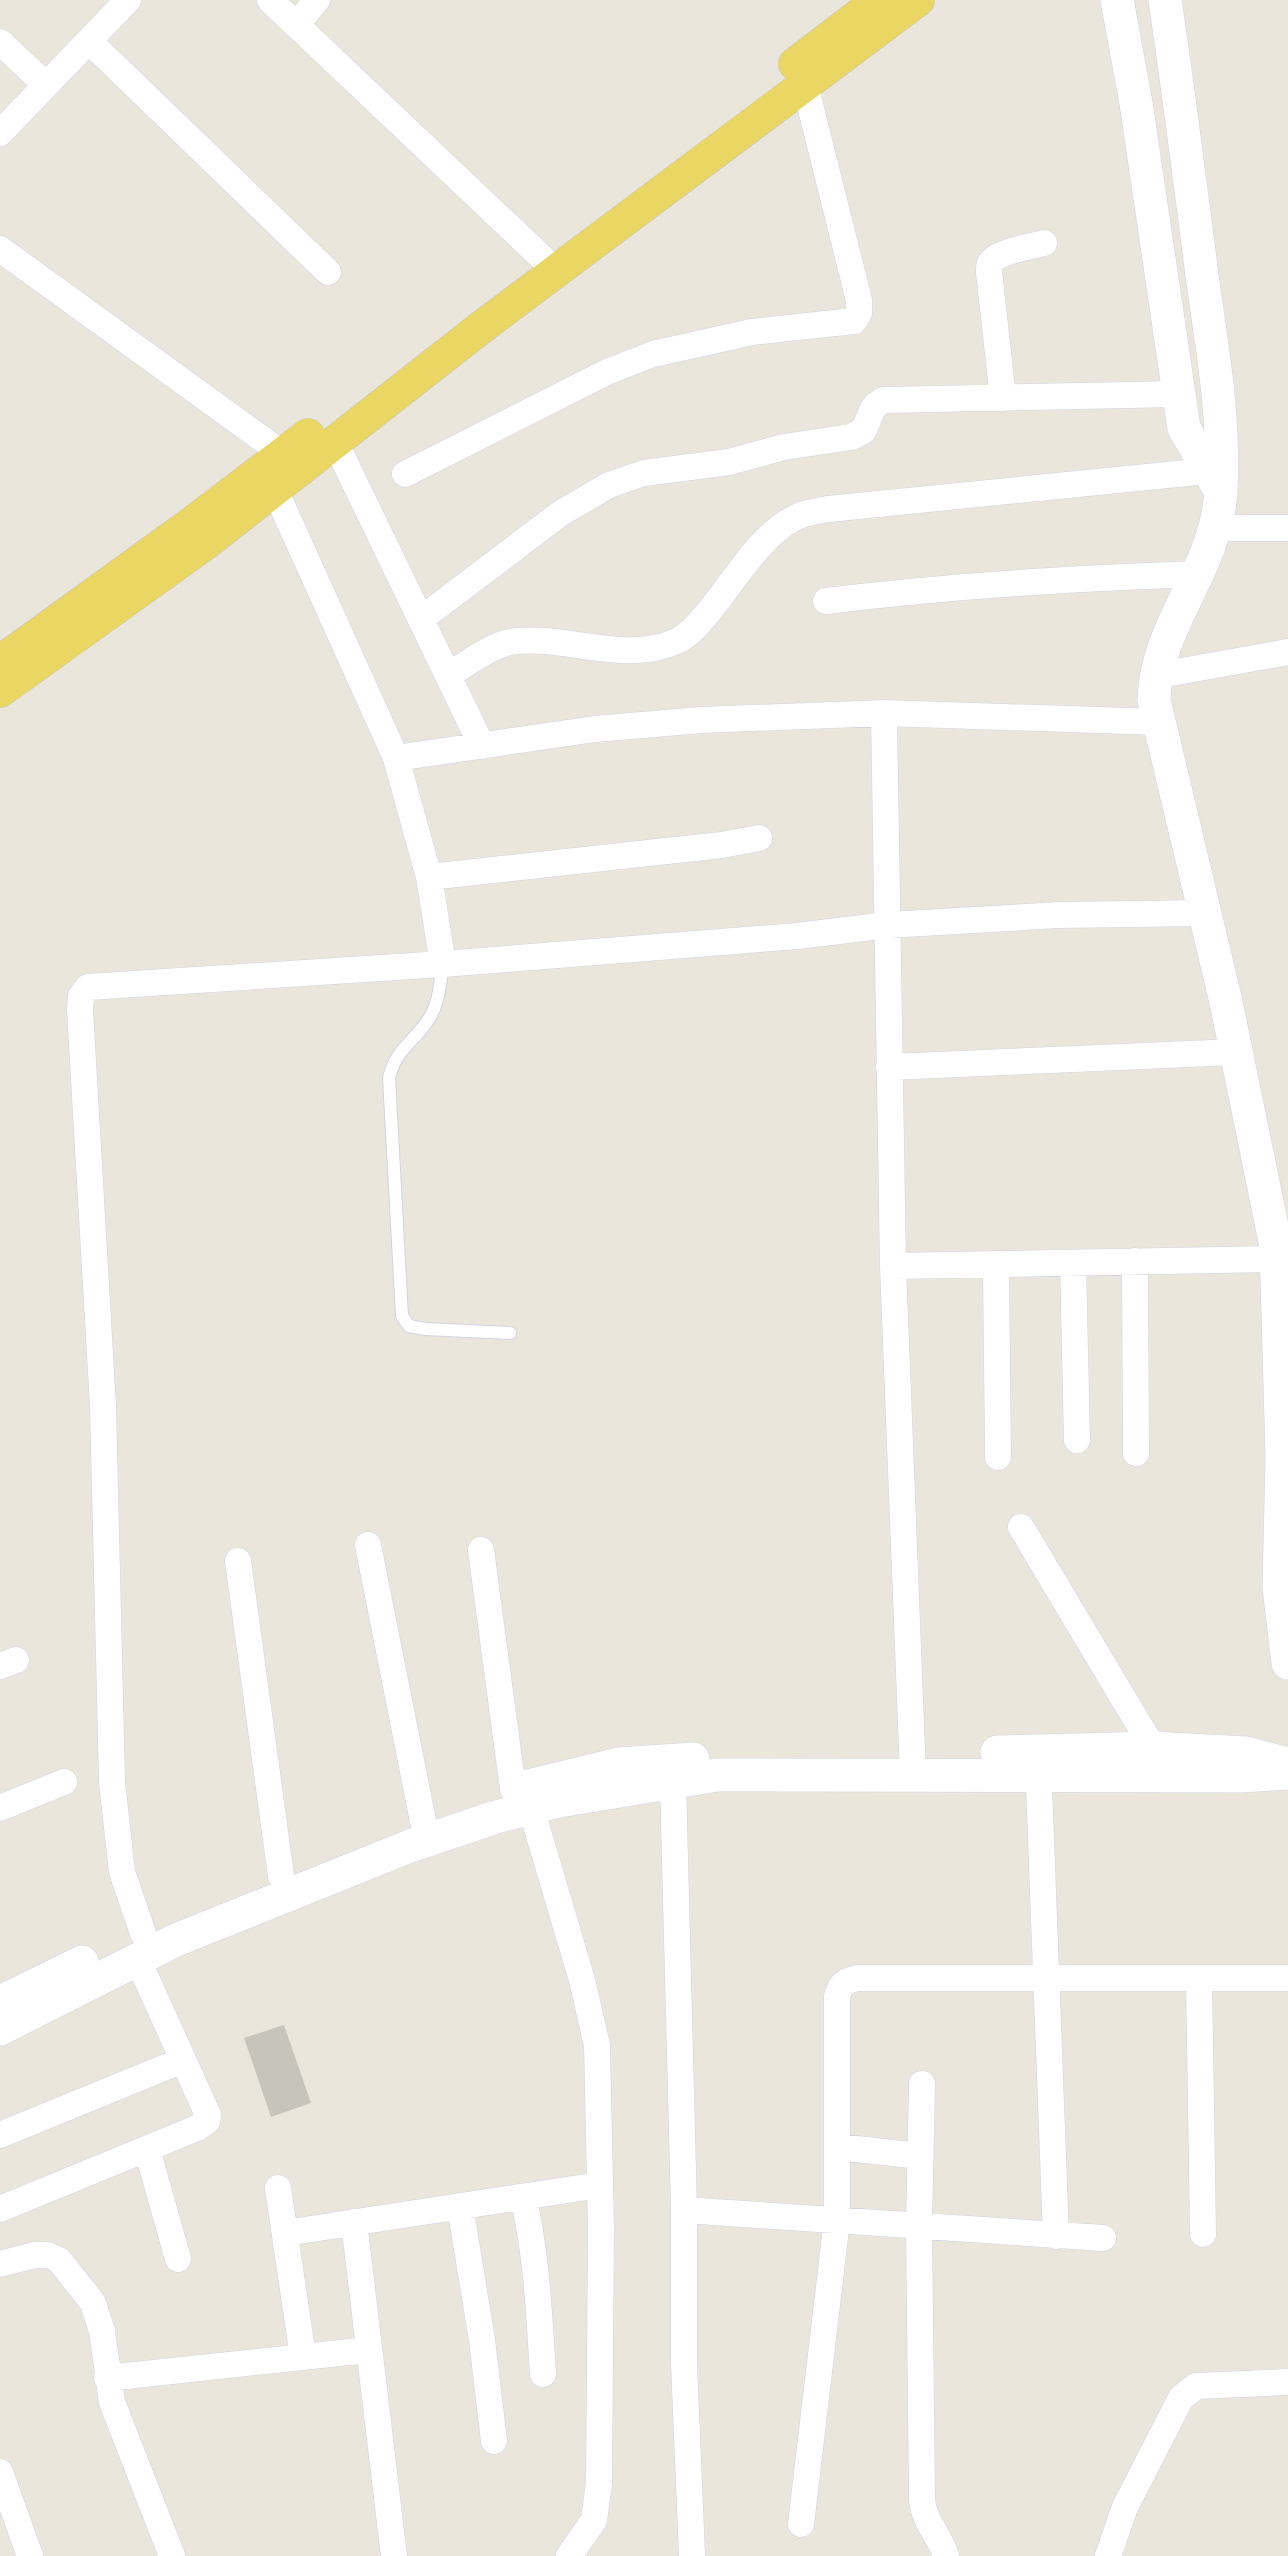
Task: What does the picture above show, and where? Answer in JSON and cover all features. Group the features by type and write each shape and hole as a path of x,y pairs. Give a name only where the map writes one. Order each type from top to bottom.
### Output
{"main road":[{"path":"0,691 206,543 275,490 549,264 879,0"},
{"path":"0,662 283,454 549,264 806,85 918,0"}],"street":[{"path":"0,132 128,0"},
{"path":"270,0 549,264"},
{"path":"296,25 317,0"},
{"path":"1118,0 1136,103 1184,428 1214,482"},
{"path":"1165,0 1221,420 1214,482 1215,528 1199,574 1163,646 1154,676 1154,700 1279,1239 1282,1455 1279,1587 1288,1663"},
{"path":"89,40 328,272"},
{"path":"0,42 46,85"},
{"path":"405,474 607,372 653,354 752,332 854,321 859,313 859,300 806,85"},
{"path":"1003,398 989,272 990,263 995,257 1044,243"},
{"path":"0,249 283,454"},
{"path":"420,619 561,513 609,485 644,473 729,462 784,447 850,437 863,431 875,404 884,400 1179,394"},
{"path":"335,442 482,746"},
{"path":"448,675 500,645 517,641 643,649 678,641 697,625 767,538 783,524 802,514 828,509 1214,482"},
{"path":"275,490 396,758 429,876 443,964"},
{"path":"1215,528 1288,528"},
{"path":"826,601 937,588 1199,574"},
{"path":"1154,676 1288,652"},
{"path":"396,758 595,729 650,724 884,713 1159,722"},
{"path":"884,713 892,1266 912,1764"},
{"path":"429,876 722,845 759,838"},
{"path":"0,2209 197,2128 207,2121 208,2115 183,2060 140,1946 122,1872 112,1782 103,1406 81,996 88,987 103,984 443,964 785,937 888,925 1059,915 1204,913"},
{"path":"889,1067 1236,1052"},
{"path":"892,1266 1135,1262 1279,1239"},
{"path":"1135,1262 1136,1453"},
{"path":"1073,1263 1077,1440"},
{"path":"996,1264 998,1457"},
{"path":"1021,1527 1153,1762"},
{"path":"368,1545 423,1821"},
{"path":"481,1550 522,1799 593,2023 597,2054 600,2185 598,2503 594,2520 569,2556"},
{"path":"238,1561 281,1876"},
{"path":"0,2002 140,1946 176,1940 410,1846 495,1817 522,1799 619,1764 719,1756 912,1764 1153,1762 1246,1753 1288,1764"},
{"path":"1153,1762 1243,1776 1288,1773"},
{"path":"0,2029 140,1946 164,1922 423,1821 522,1799 717,1775 912,1764"},
{"path":"1038,1764 1056,2235"},
{"path":"0,1808 64,1782"},
{"path":"673,1782 676,1972 684,2210 684,2363 692,2556"},
{"path":"801,2524 837,2220 837,1997 839,1987 846,1980 858,1978 1288,1978"},
{"path":"1199,1978 1203,2234"},
{"path":"0,2135 183,2060"},
{"path":"922,2084 919,2226 922,2500 926,2519 941,2542 946,2556"},
{"path":"838,2147 920,2156"},
{"path":"147,2149 178,2259"},
{"path":"285,2233 600,2185"},
{"path":"278,2188 303,2357"},
{"path":"523,2197 536,2271 543,2374"},
{"path":"460,2206 482,2340 494,2441"},
{"path":"684,2210 1103,2238"},
{"path":"354,2222 394,2556"},
{"path":"0,2264 35,2255 48,2255 59,2260 93,2303 99,2316 107,2378 116,2413 172,2556"},
{"path":"107,2378 368,2350"},
{"path":"1108,2556 1125,2507 1181,2398 1188,2391 1196,2386 1288,2382"},
{"path":"0,2472 30,2556"}],"lane":[{"path":"443,964 434,1008 427,1023 397,1055 389,1078 402,1316 409,1326 425,1329 510,1333"}],"building":[{"path":"284,2025 311,2103 271,2117 244,2038"}]}
